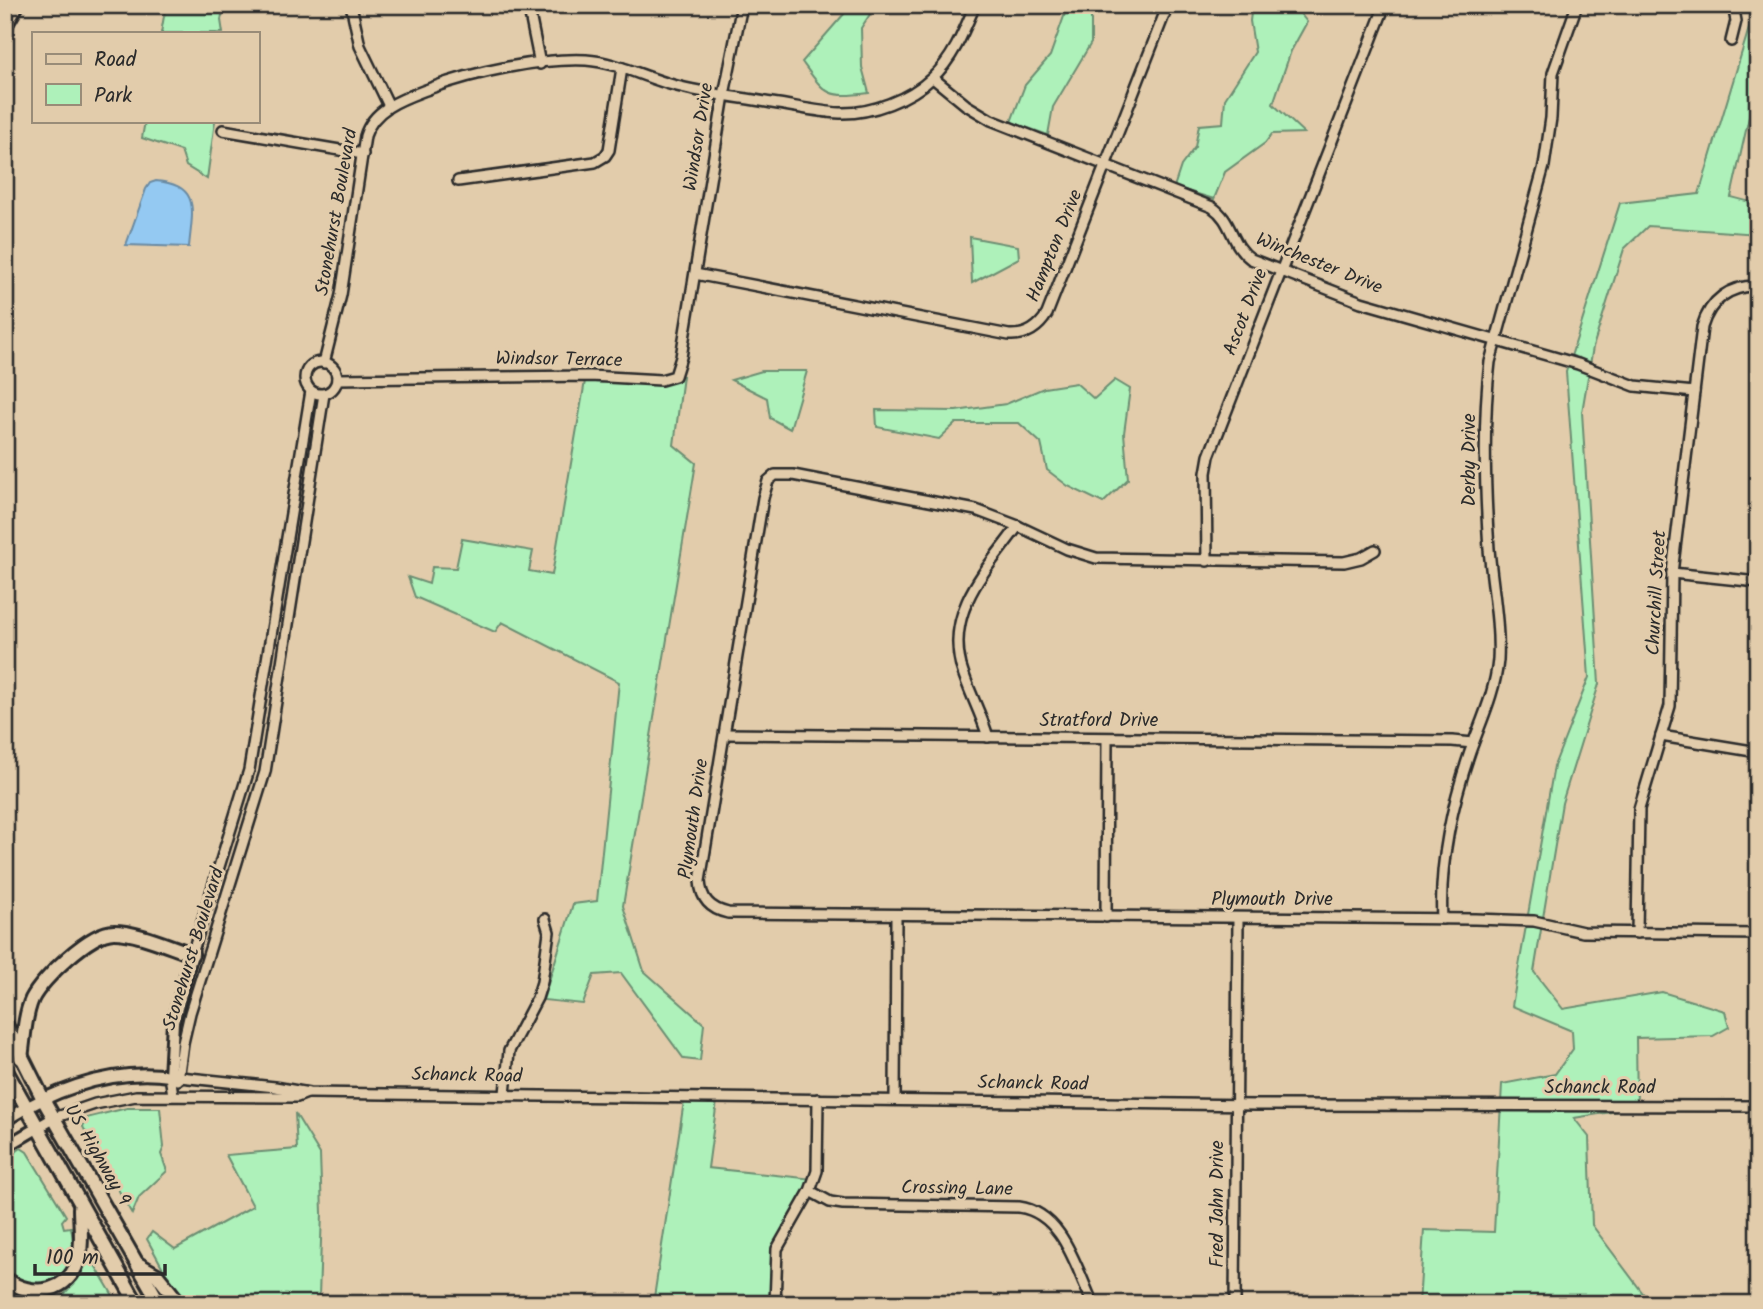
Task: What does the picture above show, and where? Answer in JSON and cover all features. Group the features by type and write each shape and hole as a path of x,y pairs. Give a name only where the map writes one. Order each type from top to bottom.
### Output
{"highway":[{"path":"5,26 17,5"},
{"path":"21,1058 26,1019 34,996 87,941 102,934 116,932 192,954"},
{"name":"US Highway 9","path":"5,1023 43,1099 160,1304"},
{"name":"US Highway 9","path":"5,1069 137,1304"},
{"path":"5,1278 19,1287 43,1291 62,1284 69,1277 80,1254 80,1204"},
{"path":"137,1264 157,1275 180,1304"}],"main road":[{"name":"Stonehurst Boulevard","path":"174,1077 173,1022 192,954"},
{"name":"Schanck Road","path":"5,1120 43,1099 73,1088 143,1074 174,1077"},
{"path":"5,1147 54,1118"}],"street":[{"path":"351,5 360,46 389,106"},
{"path":"528,5 540,64"},
{"name":"Windsor Drive","path":"695,274 724,95 742,5"},
{"name":"Stonehurst Boulevard","path":"192,954 241,800 263,692 311,391 305,383 306,372 313,364 324,363 341,295 368,128 373,120 389,106 456,80 495,70 587,60 673,85 846,113 886,105 933,78 959,42 975,5"},
{"name":"Hampton Drive","path":"695,274 1009,335 1024,334 1038,327 1047,314 1168,5"},
{"name":"Ascot Drive","path":"1207,561 1206,473 1209,456 1385,5"},
{"name":"Derby Drive","path":"1442,919 1449,824 1473,743 1491,699 1498,659 1487,495 1487,388 1495,340 1544,166 1555,63 1577,5"},
{"path":"1731,41 1736,21 1733,5"},
{"path":"458,181 595,162 605,156 609,149 622,68"},
{"name":"Winchester Drive","path":"933,78 966,105 991,120 1212,207 1223,217 1233,239 1251,259 1361,302 1578,364 1635,386 1694,392"},
{"path":"223,130 363,154"},
{"name":"Windsor Terrace","path":"337,379 590,376 670,379 677,374 680,367 695,274"},
{"name":"Churchill Street","path":"1637,933 1639,809 1672,694 1672,573 1702,327 1709,309 1720,297 1731,290 1758,286"},
{"path":"311,391 324,394 333,389 337,379 335,371 324,363"},
{"name":"Stonehurst Boulevard","path":"173,1095 174,1077 190,1013 265,772 324,394"},
{"name":"Plymouth Drive","path":"1375,550 1361,558 1344,562 1096,558 1067,549 994,515 793,475 775,475 770,478 763,498 700,881 703,896 710,906 728,913 1442,919 1534,921 1574,932 1758,933"},
{"path":"988,737 981,712 961,665 959,626 971,592 1018,526"},
{"path":"1672,573 1758,582"},
{"path":"263,692 279,694"},
{"name":"Stratford Drive","path":"725,734 1473,743"},
{"path":"1661,736 1758,752"},
{"path":"1105,917 1107,739"},
{"path":"211,895 227,900"},
{"path":"895,1100 896,915"},
{"name":"Fred Jahn Drive","path":"1235,1304 1238,918"},
{"path":"505,1094 509,1051 537,998 542,982 549,932 545,919"},
{"path":"192,954 213,943"},
{"name":"Schanck Road","path":"174,1077 309,1093 1237,1104 1758,1106"},
{"name":"Schanck Road","path":"54,1118 112,1100 173,1095 297,1097 309,1093"},
{"path":"775,1304 777,1249 810,1191 817,1171 818,1099"},
{"name":"Crossing Lane","path":"810,1191 830,1202 843,1204 1019,1207 1038,1212 1059,1232 1093,1304"}],"green space":[{"path":"166,5 224,5 221,20 223,32 161,32"},
{"path":"834,5 876,5 861,28 862,67 869,93 844,95 829,92 817,82 802,62 844,14"},
{"path":"1068,5 1091,5 1091,43 1053,107 1048,135 1011,122 1025,85 1050,56"},
{"path":"1252,5 1296,5 1307,22 1291,51 1273,104 1304,133 1272,134 1265,143 1225,172 1214,199 1174,187 1181,166 1195,147 1199,125 1223,123 1225,99 1255,52 1250,21"},
{"path":"1756,5 1758,77 1731,197 1758,204 1758,234 1648,226 1624,249 1593,347 1582,412 1599,684 1562,803 1534,972 1563,1009 1662,992 1725,1011 1729,1027 1713,1036 1636,1038 1637,1108 1574,1118 1589,1137 1592,1225 1648,1300 1654,1304 1419,1304 1424,1230 1494,1232 1502,1084 1555,1074 1573,1049 1572,1031 1512,1006 1554,766 1589,677 1566,372 1620,203 1699,194"},
{"path":"145,122 215,122 207,179 186,166 181,151 142,138"},
{"path":"970,237 1018,246 1019,258 972,283"},
{"path":"762,371 807,371 790,429 770,418 767,398 731,380"},
{"path":"586,375 683,376 674,445 696,463 623,906 644,971 704,1024 700,1061 684,1059 621,973 594,975 583,1004 543,1000 573,904 597,901 619,682 502,622 495,632 415,597 408,577 429,584 432,567 456,568 462,539 533,551 529,571 552,575"},
{"path":"1115,380 1130,389 1124,433 1128,479 1103,503 1068,486 1047,470 1041,443 1019,423 956,423 939,439 877,427 876,410 956,411 1006,404 1044,388 1076,383 1094,399"},
{"path":"684,1101 717,1101 708,1168 814,1179 778,1247 774,1304 653,1304"},
{"path":"127,1108 160,1108 164,1147 161,1154 167,1171 139,1197 132,1214 83,1127 86,1118"},
{"path":"295,1113 320,1154 322,1213 319,1296 315,1304 187,1304 177,1294 147,1239 152,1232 175,1249 253,1206 226,1155 297,1149"},
{"path":"21,1148 27,1152 66,1216 62,1221 64,1228 71,1227 74,1249 69,1271 55,1284 46,1287 29,1285 5,1272 5,1160"},
{"path":"89,1255 118,1304 56,1304 73,1284"},
{"path":"5,1289 11,1293 56,1304 5,1304"}],"water":[{"path":"156,181 181,188 191,202 189,247 126,245 146,189 150,183"}]}
